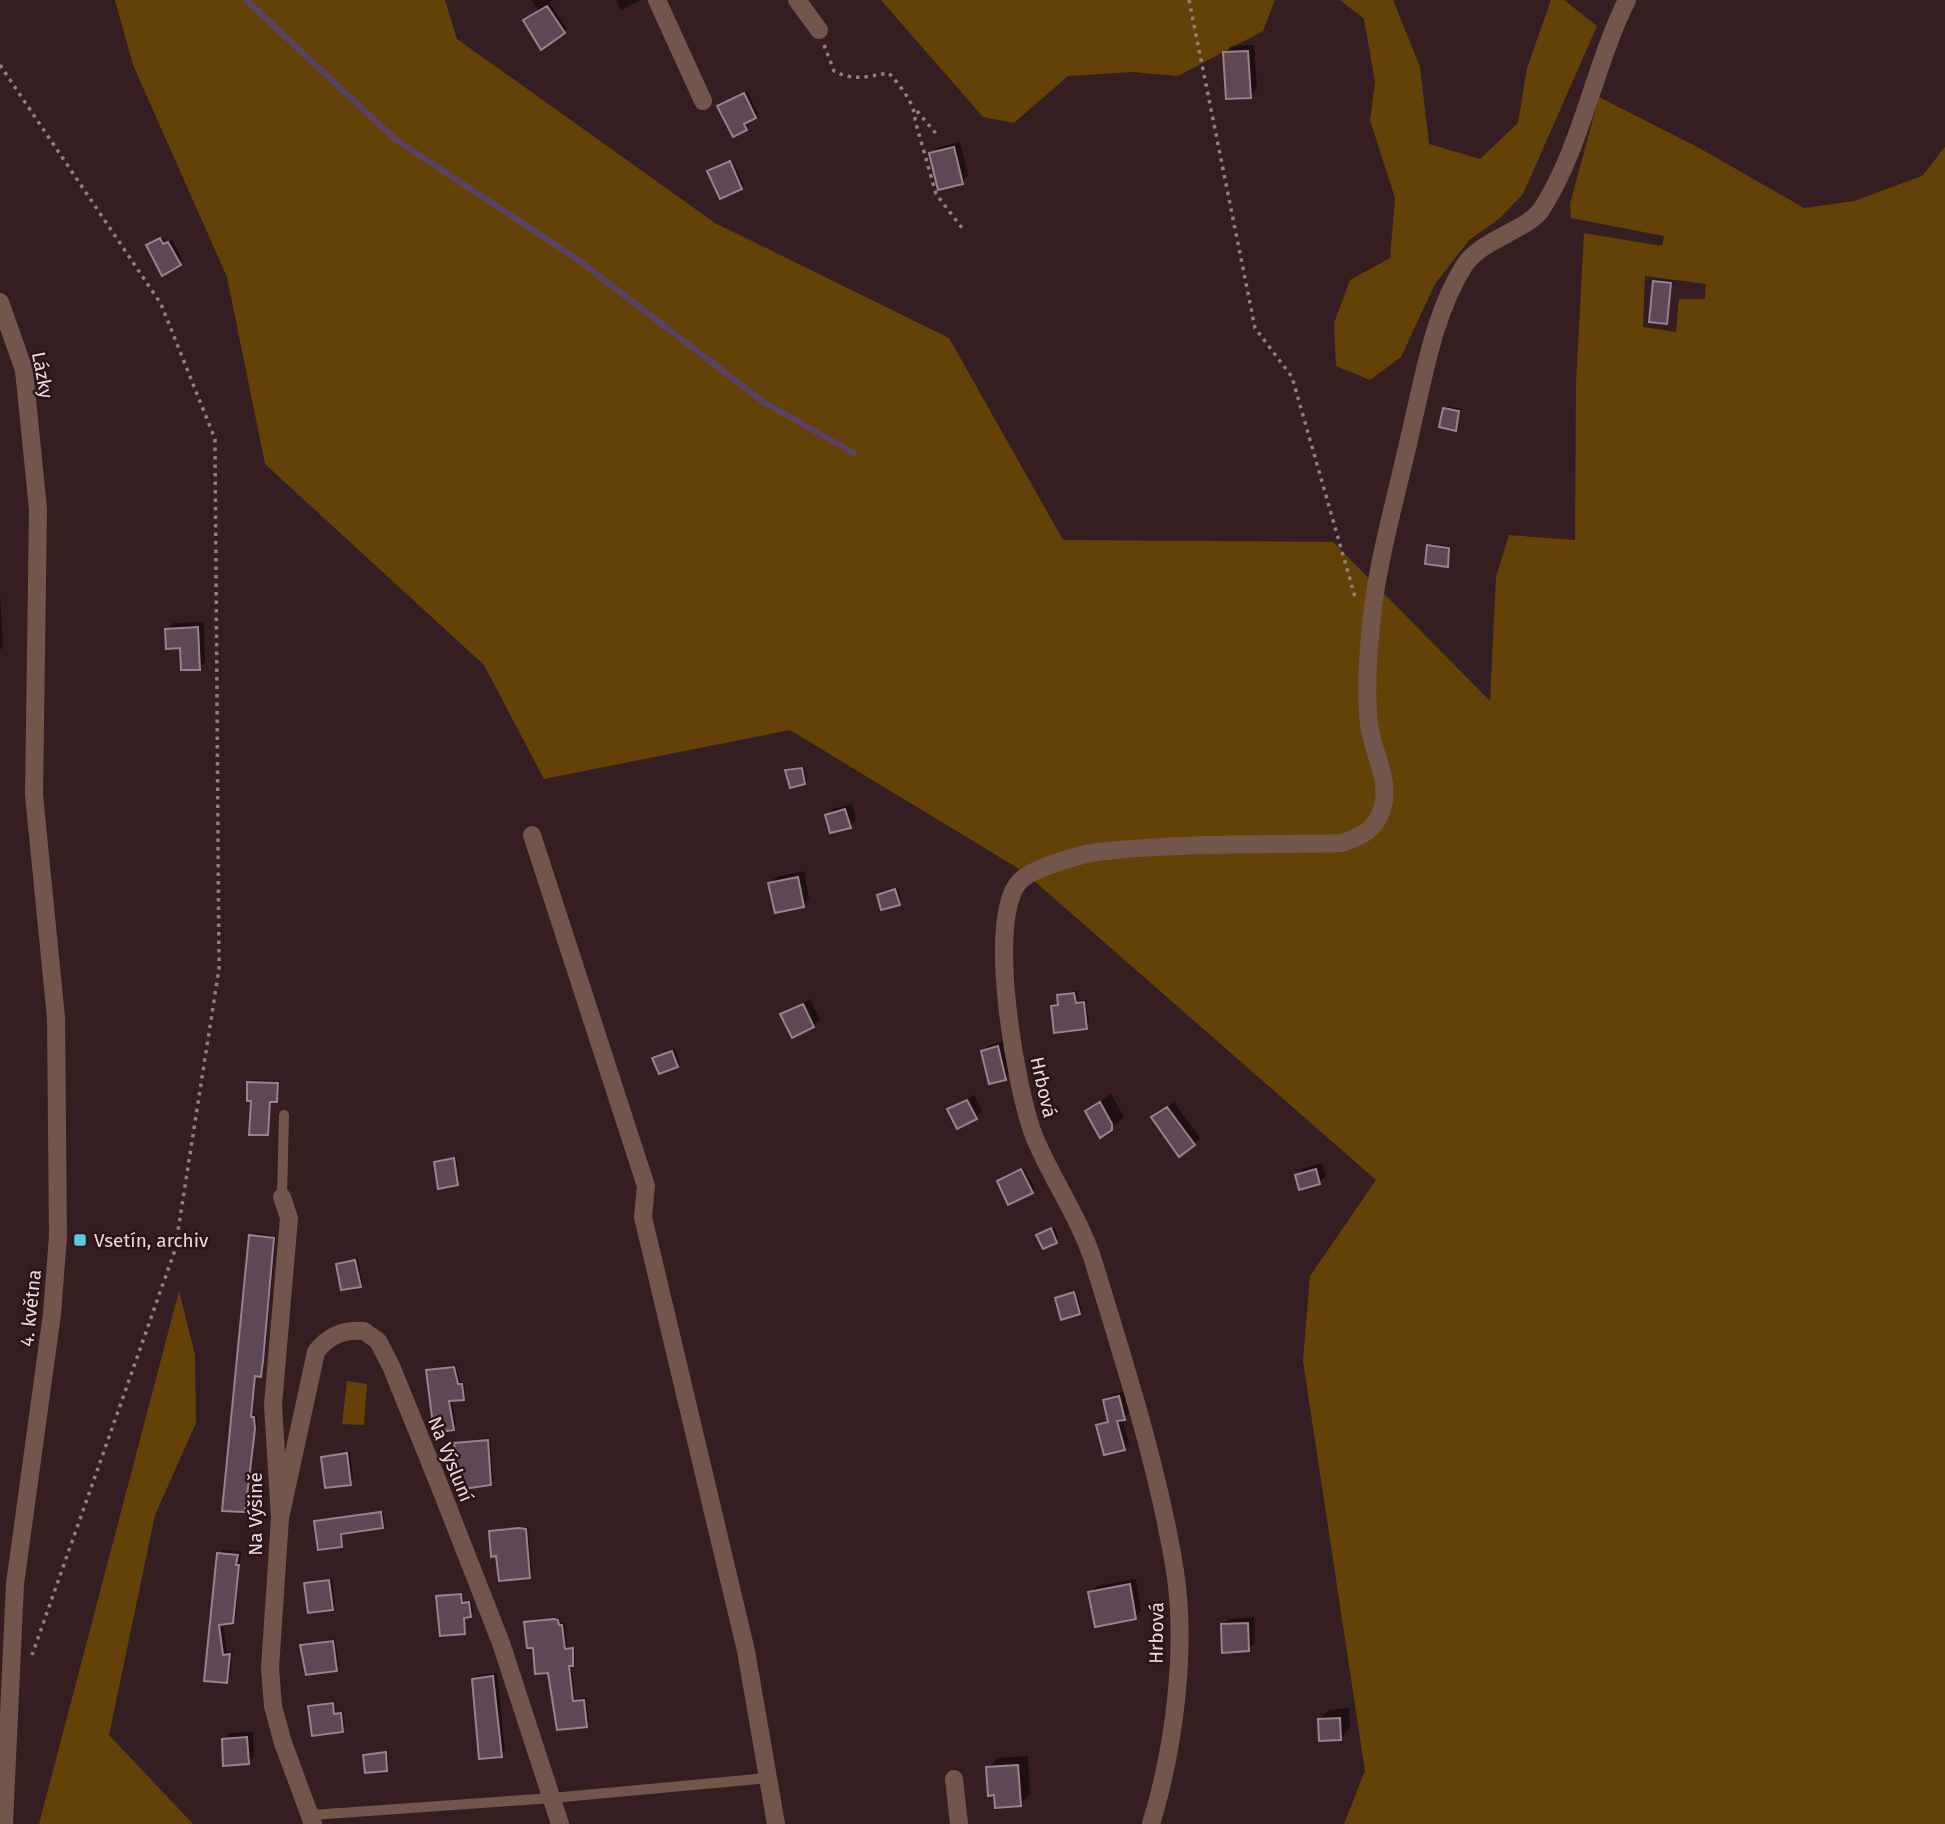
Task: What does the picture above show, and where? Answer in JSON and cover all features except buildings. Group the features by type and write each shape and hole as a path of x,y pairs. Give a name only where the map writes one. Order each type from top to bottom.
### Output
{"street":[{"path":"657,0 703,101"},
{"path":"797,0 819,30"},
{"name":"Hrbová","path":"1151,1824 1168,1758 1178,1652 1175,1571 1163,1510 1091,1255 1034,1135 1022,1098 1003,954 1004,918 1010,894 1021,880 1035,871 1103,851 1342,843 1366,835 1378,821 1384,804 1384,786 1369,723 1370,652 1379,568 1435,330 1448,296 1466,263 1488,244 1539,213 1564,164 1614,27 1627,0"},
{"name":"Lázky","path":"0,302 24,370 38,509 34,794"},
{"name":"4. května","path":"4,1824 15,1584 52,1314 58,1236 56,1018 34,794"},
{"path":"532,835 646,1186 643,1217 746,1651 776,1824"},
{"name":"Na Výšině","path":"282,1197 289,1219 273,1405 279,1518 270,1668 273,1706 283,1743 313,1820"},
{"name":"Na Výsluní","path":"279,1518 316,1352 325,1341 336,1334 364,1331 378,1341 391,1366 501,1643 560,1824"},
{"path":"954,1779 959,1824"}],"lane":[{"path":"282,1197 284,1115"},
{"path":"313,1820 768,1778"}],"path":[{"path":"1189,0 1255,328 1292,377 1355,600"},
{"path":"819,30 834,71 853,78 888,73 938,136"},
{"path":"0,65 161,304 215,439 219,969 175,1250 32,1656"},
{"path":"915,109 915,120 930,181 941,204 951,212 961,228"}],"shaded area":[{"path":"115,0 445,0 457,39 715,223 949,338 1063,540 1333,542 1490,701 1496,577 1509,535 1575,540 1576,384 1584,233 1662,246 1664,236 1571,218 1570,204 1599,97 1701,149 1804,208 1854,201 1922,176 1945,147 1945,1824 1344,1824 1365,1771 1303,1361 1310,1276 1376,1180 1024,872 790,730 544,779 484,665 265,464 227,277 133,65","holes":["1645,276 1706,284 1705,299 1679,299 1676,332 1643,327"]},
{"path":"881,0 1275,0 1263,31 1178,76 1133,72 1068,76 1014,123 983,117"},
{"path":"1340,0 1393,0 1420,67 1429,144 1480,159 1518,123 1527,68 1551,0 1564,0 1597,26 1523,194 1500,218 1469,240 1435,284 1401,357 1370,380 1336,366 1334,323 1350,280 1390,258 1395,198 1370,120 1375,82 1364,19"},
{"path":"179,1291 195,1355 196,1423 155,1515 109,1735 193,1824 39,1824"},
{"path":"347,1381 367,1384 364,1425 342,1424"}],"waterway":[{"path":"246,0 395,139 577,259 765,403 854,453"}],"place":[{"name":"Vsetín, archiv","path":"80,1240"}]}
